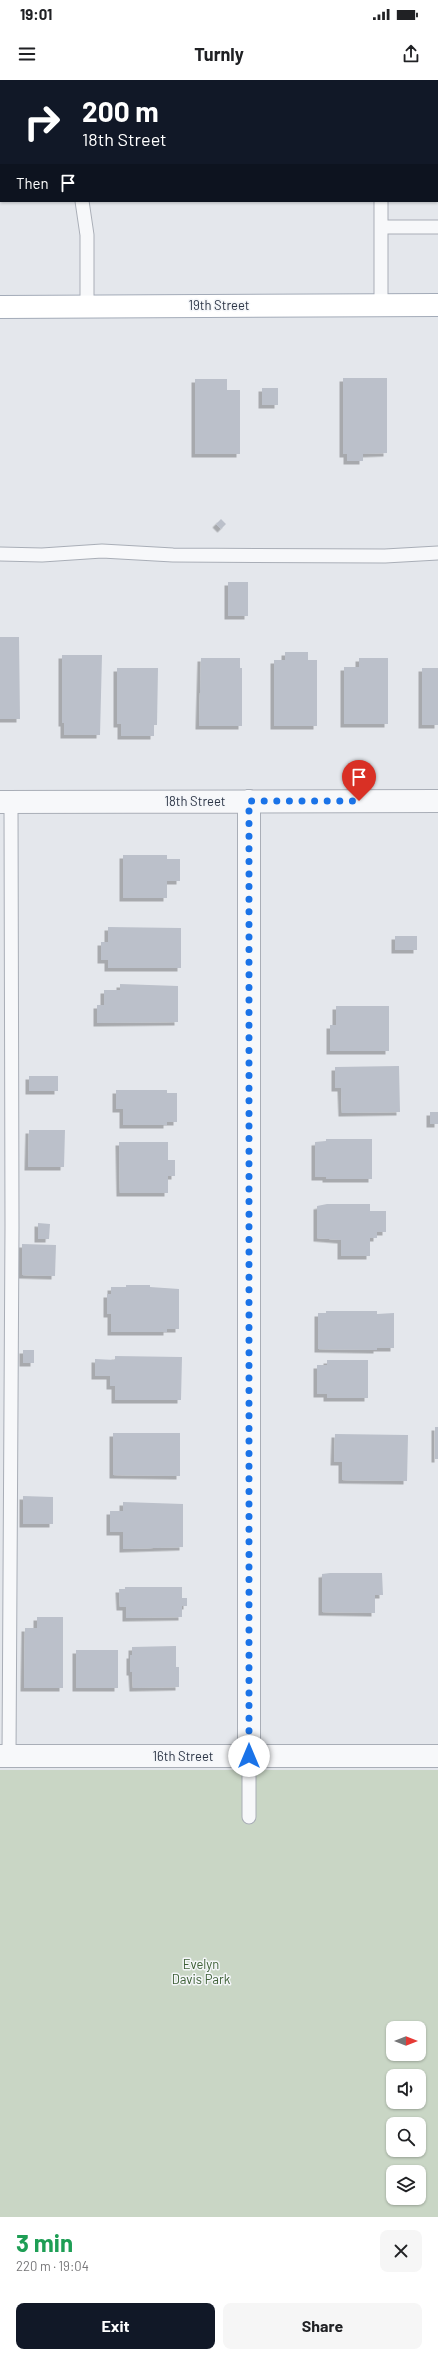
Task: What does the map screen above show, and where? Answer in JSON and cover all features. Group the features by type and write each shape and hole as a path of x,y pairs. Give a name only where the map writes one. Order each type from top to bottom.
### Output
{"main road":[{"name":"19th Street","path":"0,307 87,305 438,305"}],"street":[{"path":"249,801 249,1756"},
{"name":"18th Street","path":"5,802 438,801"},
{"name":"16th Street","path":"5,1756 438,1756"}],"lane":[{"path":"82,202 87,235 87,305"},
{"path":"381,202 381,304"},
{"path":"381,227 438,227"},
{"path":"0,554 42,555 102,551 173,555 385,556 438,553"},
{"path":"5,802 12,1227 5,1756"},
{"path":"249,1756 249,1817"}],"green space":[{"name":"Evelyn Davis Park","path":"0,1770 438,1770 438,2217 0,2217"}],"building":[{"path":"343,378 387,378 387,453 363,454 363,461 347,461 347,454 343,454"},
{"path":"195,379 227,379 227,390 240,390 240,454 195,454"},
{"path":"262,388 278,388 278,405 262,405"},
{"path":"221,519 226,524 221,529 216,524"},
{"path":"228,582 248,582 248,616 228,616"},
{"path":"0,637 19,637 20,719 0,719"},
{"path":"285,652 308,652 308,660 317,660 317,726 274,726 274,660 285,660"},
{"path":"62,655 102,655 100,735 64,735 64,723 62,723"},
{"path":"201,658 240,658 240,668 242,668 242,726 199,726"},
{"path":"359,658 388,658 388,724 344,724 344,667 359,667"},
{"path":"117,668 158,668 157,725 154,725 154,736 121,736 121,724 117,724"},
{"path":"422,668 438,668 438,725 422,725"},
{"path":"123,855 167,855 167,859 180,859 180,881 167,881 167,898 123,898"},
{"path":"108,927 181,928 181,968 108,968 108,960 101,960 101,942 108,942"},
{"path":"395,936 417,936 417,950 395,950"},
{"path":"120,984 178,986 178,1022 97,1023 97,1005 104,1005 104,990 120,990"},
{"path":"336,1006 389,1006 389,1051 330,1051 330,1025 336,1025"},
{"path":"399,1066 400,1112 342,1113 341,1088 335,1088 335,1067"},
{"path":"29,1076 58,1076 58,1091 29,1091"},
{"path":"116,1090 167,1090 167,1093 177,1093 177,1122 167,1122 167,1125 123,1125 123,1109 116,1109"},
{"path":"430,1112 438,1112 438,1124 430,1124"},
{"path":"29,1130 65,1130 64,1167 28,1167"},
{"path":"326,1139 372,1139 372,1179 326,1179 326,1177 315,1177 315,1142 326,1141"},
{"path":"119,1142 168,1142 168,1160 175,1160 175,1176 168,1176 168,1193 120,1193"},
{"path":"327,1204 370,1204 370,1211 386,1211 386,1232 377,1232 377,1238 370,1238 370,1256 341,1256 341,1240 317,1238 317,1206"},
{"path":"38,1223 50,1224 49,1239 38,1239"},
{"path":"22,1244 56,1245 55,1276 22,1275"},
{"path":"126,1285 150,1285 150,1287 179,1289 179,1329 167,1329 167,1332 111,1332 111,1314 107,1314 107,1294 111,1294 111,1287 126,1287"},
{"path":"326,1311 377,1311 377,1314 394,1313 394,1348 377,1348 377,1350 318,1349 318,1313 326,1313"},
{"path":"23,1350 34,1350 34,1363 23,1363"},
{"path":"115,1356 182,1357 181,1400 115,1400 115,1386 110,1386 110,1376 95,1376 95,1359 115,1360"},
{"path":"327,1360 368,1360 368,1398 327,1398 327,1394 317,1394 317,1365 327,1365"},
{"path":"435,1427 438,1427 438,1459 435,1459"},
{"path":"113,1433 180,1433 180,1476 113,1475"},
{"path":"335,1434 408,1435 407,1481 342,1480 342,1462 334,1462"},
{"path":"23,1496 53,1497 53,1524 23,1524"},
{"path":"123,1502 183,1504 183,1547 123,1549 123,1532 110,1532 110,1511 123,1511"},
{"path":"382,1573 383,1595 375,1595 375,1613 322,1612 322,1574"},
{"path":"125,1587 182,1587 182,1598 187,1598 187,1606 182,1606 182,1617 126,1618 126,1607 120,1607 119,1589 125,1589"},
{"path":"37,1617 63,1617 63,1688 24,1688 25,1628 37,1628"},
{"path":"176,1646 176,1667 179,1667 179,1687 133,1688 132,1672 130,1672 130,1655 132,1655 132,1647"},
{"path":"76,1650 118,1650 118,1688 76,1688"}],"route":[{"path":"249,1756 249,801 359,801"}]}
